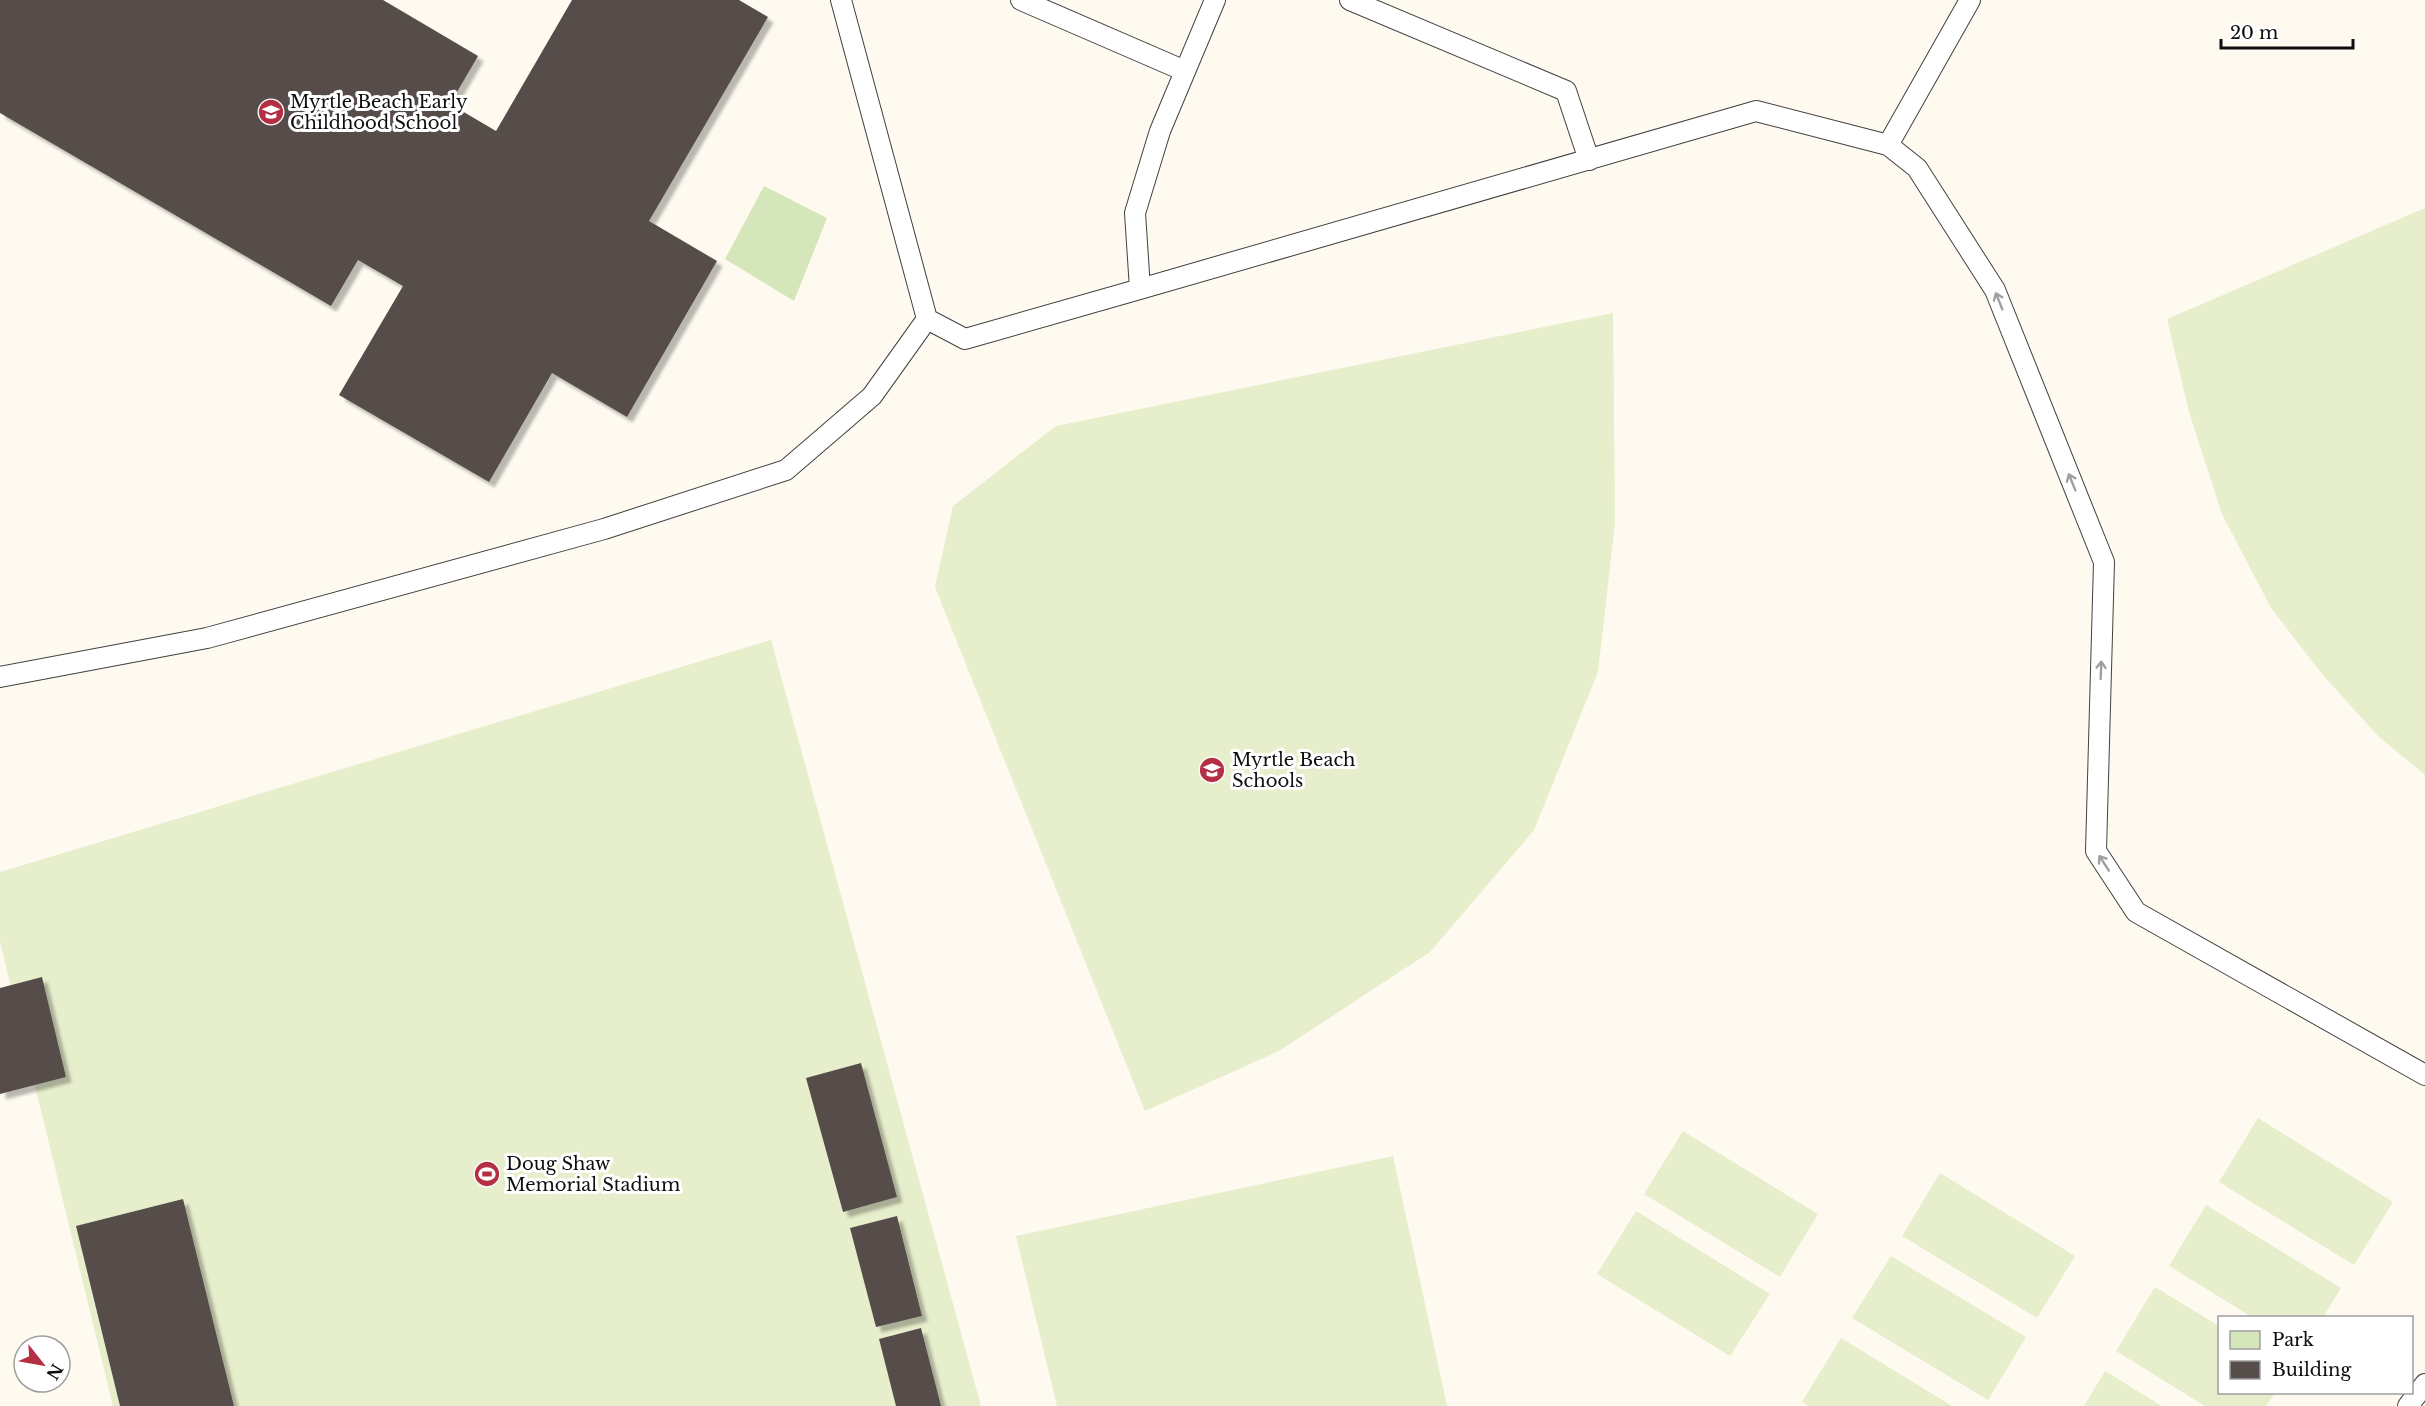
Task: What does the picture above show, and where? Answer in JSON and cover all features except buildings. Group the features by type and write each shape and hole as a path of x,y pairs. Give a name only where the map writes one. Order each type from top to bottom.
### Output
{"lane":[{"path":"841,0 927,319 965,339 1756,111 1888,145 1917,168 1995,290 2104,562 2096,850 2136,912 2425,1075"},
{"path":"1022,0 1185,71"},
{"path":"1140,289 1136,213 1160,131 1215,0"},
{"path":"1350,0 1566,91 1589,160"},
{"path":"1888,145 1970,0"},
{"path":"0,677 207,638 604,529 786,470 872,396 927,319"},
{"path":"2409,1406 2425,1384"}],"green space":[{"path":"764,186 827,218 794,301 725,259"},
{"path":"2425,208 2425,775 2378,736 2322,674 2271,608 2222,514 2189,412 2167,319"},
{"path":"1613,313 1615,523 1598,672 1534,830 1430,952 1279,1051 1145,1111 935,587 953,506 1056,426"},
{"name":"Doug Shaw Memorial Stadium","path":"771,640 981,1406 113,1406 0,942 0,872"},
{"path":"2258,1118 2393,1202 2354,1265 2219,1182"},
{"path":"1683,1131 1818,1214 1780,1277 1644,1194"},
{"path":"1393,1156 1447,1406 1057,1406 1016,1236"},
{"path":"1940,1173 2075,1256 2037,1318 1902,1236"},
{"path":"2206,1205 2341,1288 2324,1316 2250,1316 2169,1266"},
{"path":"1636,1211 1770,1294 1730,1356 1597,1274"},
{"path":"1891,1256 2026,1337 1988,1400 1852,1318"},
{"path":"2155,1287 2218,1325 2218,1394 2274,1394 2266,1406 2205,1406 2116,1351"},
{"path":"1841,1338 1952,1406 1809,1406 1802,1402"},
{"path":"2105,1371 2162,1406 2084,1406"}],"place":[{"name":"Myrtle Beach Early Childhood School","path":"271,112"},
{"name":"Myrtle Beach Schools","path":"1212,770"},
{"name":"Doug Shaw Memorial Stadium","path":"487,1174"}]}
